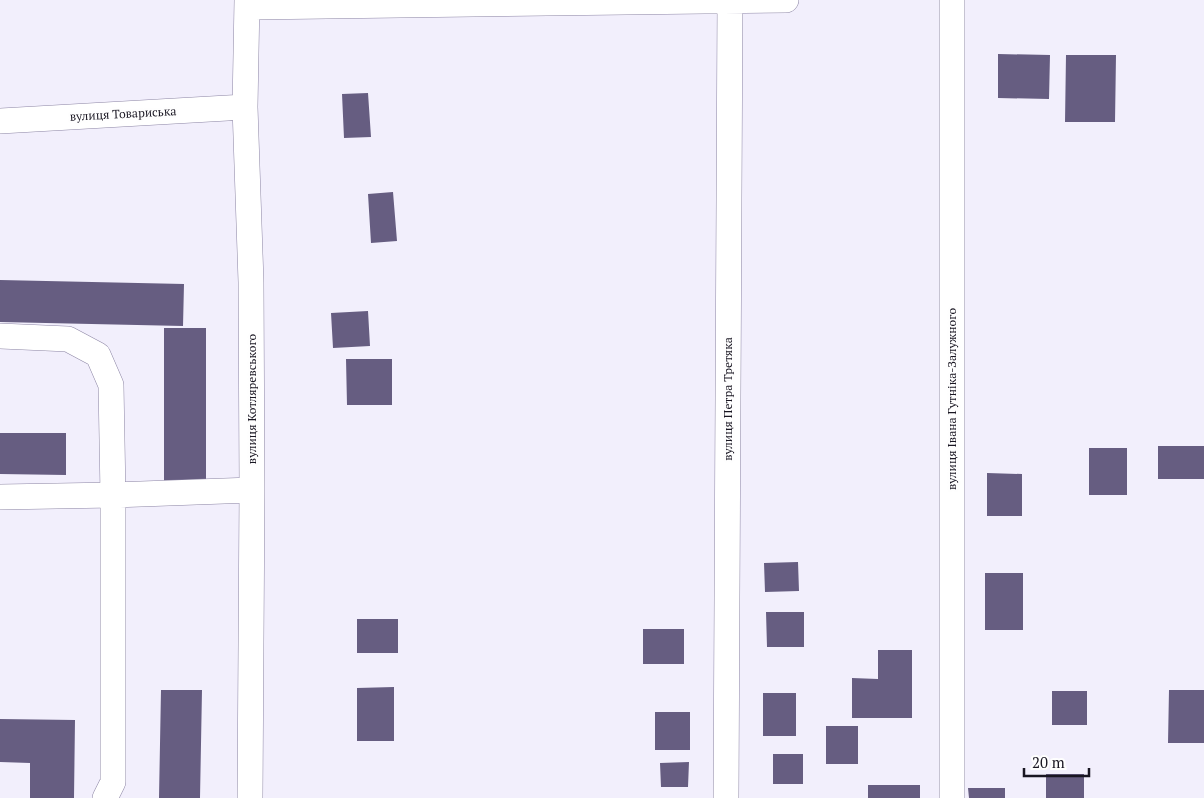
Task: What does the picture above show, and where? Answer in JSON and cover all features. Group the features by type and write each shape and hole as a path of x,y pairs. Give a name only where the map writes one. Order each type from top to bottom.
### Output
{"street":[{"path":"247,4 786,0"},
{"name":"вулиця Івана Гутніка-Залужного","path":"952,0 952,798"},
{"name":"вулиця Петра Третяка","path":"726,798 730,1"},
{"name":"вулиця Котляревського","path":"247,4 245,107 251,282 252,490 250,798"},
{"name":"вулиця Товариська","path":"0,121 245,107"},
{"path":"0,336 68,339 98,355 111,384 114,495 113,782 105,798"},
{"path":"0,497 252,490"}],"building":[{"path":"998,54 1050,55 1049,99 998,98"},
{"path":"1066,55 1116,55 1115,122 1065,122"},
{"path":"368,93 371,137 344,138 342,94"},
{"path":"393,192 397,241 371,243 368,194"},
{"path":"0,280 184,284 183,326 0,322"},
{"path":"368,311 370,346 333,348 331,313"},
{"path":"164,328 206,328 206,489 164,489"},
{"path":"346,359 392,359 392,405 347,405"},
{"path":"0,433 66,433 66,475 0,474"},
{"path":"1158,446 1204,446 1204,479 1158,479"},
{"path":"1089,448 1127,448 1127,495 1089,495"},
{"path":"987,473 1022,474 1022,516 987,516"},
{"path":"798,562 799,591 765,592 764,563"},
{"path":"985,573 1023,573 1023,630 985,630"},
{"path":"766,612 804,612 804,647 767,647"},
{"path":"357,619 398,619 398,653 357,653"},
{"path":"643,629 684,629 684,664 643,664"},
{"path":"878,650 912,650 912,718 852,718 852,678 878,679"},
{"path":"394,687 394,741 357,741 357,688"},
{"path":"161,690 202,690 200,798 159,798"},
{"path":"1169,690 1204,690 1204,743 1168,743"},
{"path":"1052,691 1087,691 1087,725 1052,725"},
{"path":"763,693 796,693 796,736 763,736"},
{"path":"655,712 690,712 690,750 655,750"},
{"path":"0,719 75,720 74,798 30,798 30,763 0,762"},
{"path":"826,726 858,726 858,764 826,764"},
{"path":"773,754 803,754 803,784 773,784"},
{"path":"689,762 688,787 661,787 660,763"},
{"path":"1046,774 1084,774 1084,798 1046,798"},
{"path":"868,785 920,785 920,798 868,798"},
{"path":"968,788 1005,788 1005,798 969,798"}]}
